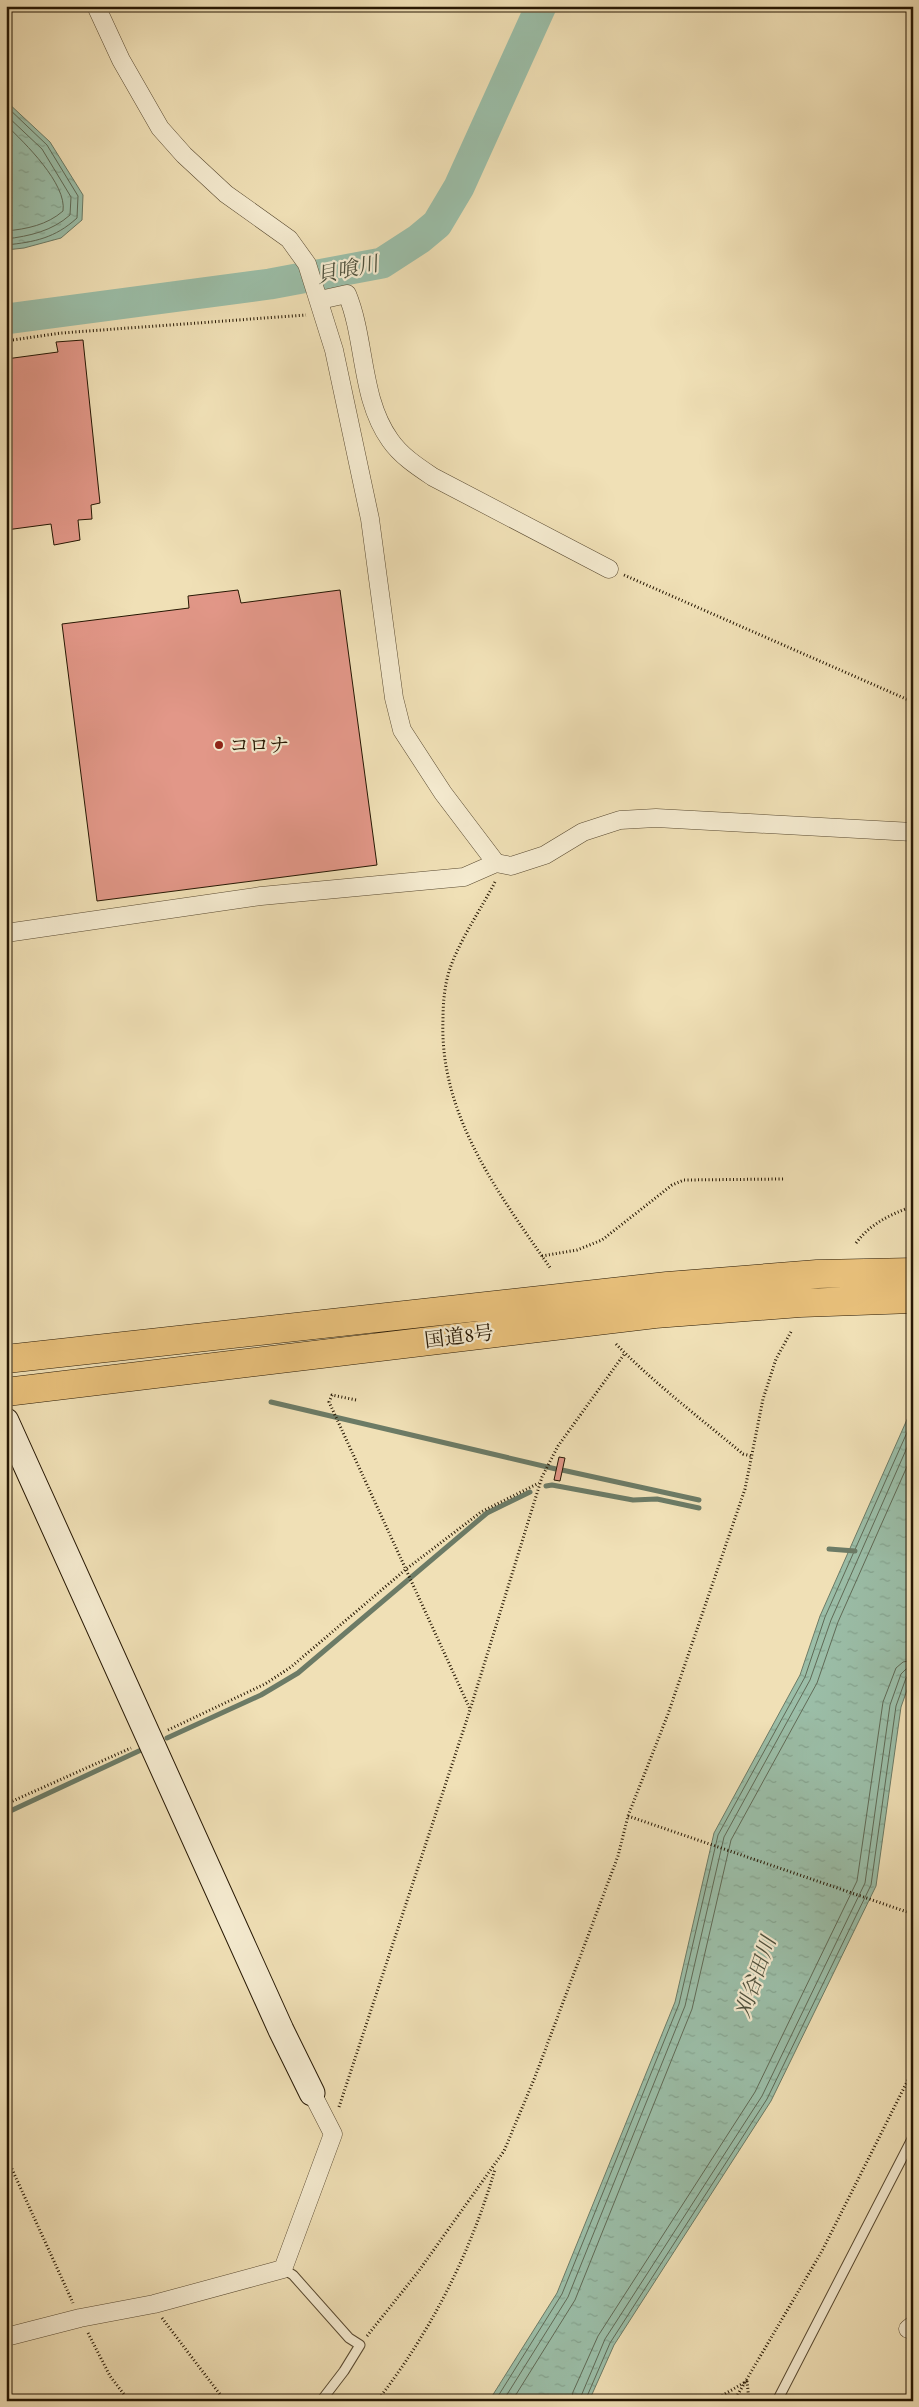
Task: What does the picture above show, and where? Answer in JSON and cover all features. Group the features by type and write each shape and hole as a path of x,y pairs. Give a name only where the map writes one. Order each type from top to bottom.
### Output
{"highway":[{"name":"国道8号","path":"6,1359 658,1287 817,1274 906,1272"},
{"name":"国道8号","path":"6,1392 655,1314 727,1307 913,1299"}],"street":[{"path":"96,6 121,60 160,128 184,155 226,194 289,239 307,264 334,350 370,519 394,698 402,730 444,793 496,863"},
{"path":"320,301 347,294 354,311 369,388 376,413 390,440 410,461 433,477 610,569"},
{"path":"6,933 262,896 464,877 496,863 511,866 545,855 583,832 620,820 656,818 913,832"},
{"path":"6,1422 280,2030 333,2134 283,2269 154,2304 80,2318 6,2337"}],"lane":[{"path":"777,2401 913,2137"},
{"path":"283,2269 293,2275 349,2338 360,2345 344,2371 321,2401"}],"path":[{"path":"6,341 320,301"},
{"path":"610,569 913,702"},
{"path":"496,863 495,883 451,963 443,999 443,1042 446,1070 470,1141 488,1176 551,1269"},
{"path":"542,1256 577,1250 602,1240 672,1185 684,1180 784,1179"},
{"path":"856,1243 866,1230 882,1219 913,1206"},
{"path":"360,2345 418,2272 496,2166 504,2151 535,2077 604,1897 618,1856 628,1816 668,1714 745,1489 763,1399 774,1367 792,1330"},
{"path":"616,1344 743,1454 751,1456"},
{"path":"333,2134 342,2091 389,1961 470,1710 542,1477 554,1454 625,1353"},
{"path":"356,1400 332,1395 329,1402 340,1430 470,1710"},
{"path":"6,1804 150,1739 265,1684 291,1667 406,1570 481,1512 540,1483"},
{"path":"628,1816 913,1914"},
{"path":"734,2401 826,2242 913,2070"},
{"path":"6,2156 80,2318 110,2376 129,2401"},
{"path":"377,2401 424,2332 452,2281 483,2208 496,2166"},
{"path":"157,2311 225,2401"},
{"path":"713,2401 747,2380"},
{"path":"747,2380 749,2401"}],"water":[{"path":"6,101 50,142 83,195 82,220 61,238 24,248 6,250"},
{"name":"刈谷田川","path":"913,1406 913,1673 901,1707 876,1886 771,2101 614,2345 589,2401 489,2401 557,2293 675,2002 714,1833 800,1675 820,1616"}],"building":[{"path":"83,340 100,503 91,505 92,519 78,520 80,540 54,545 51,524 6,530 6,359 58,352 56,342"},
{"name":"コロナ","path":"238,590 241,603 340,590 377,865 97,901 62,624 189,608 188,596"},
{"path":"559,1457 565,1458 560,1481 554,1480"}],"waterway":[{"name":"貝喰川","path":"6,319 270,284 382,263 419,239 437,224 459,187 541,6"},
{"path":"271,1402 556,1469"},
{"path":"562,1470 699,1500"},
{"path":"546,1486 552,1485 633,1500 657,1499 699,1508"},
{"path":"167,1738 261,1695 298,1673 487,1513 530,1492"},
{"path":"829,1549 855,1551"},
{"path":"6,1813 141,1750"}],"place":[{"name":"コロナ","path":"219,745"}]}
